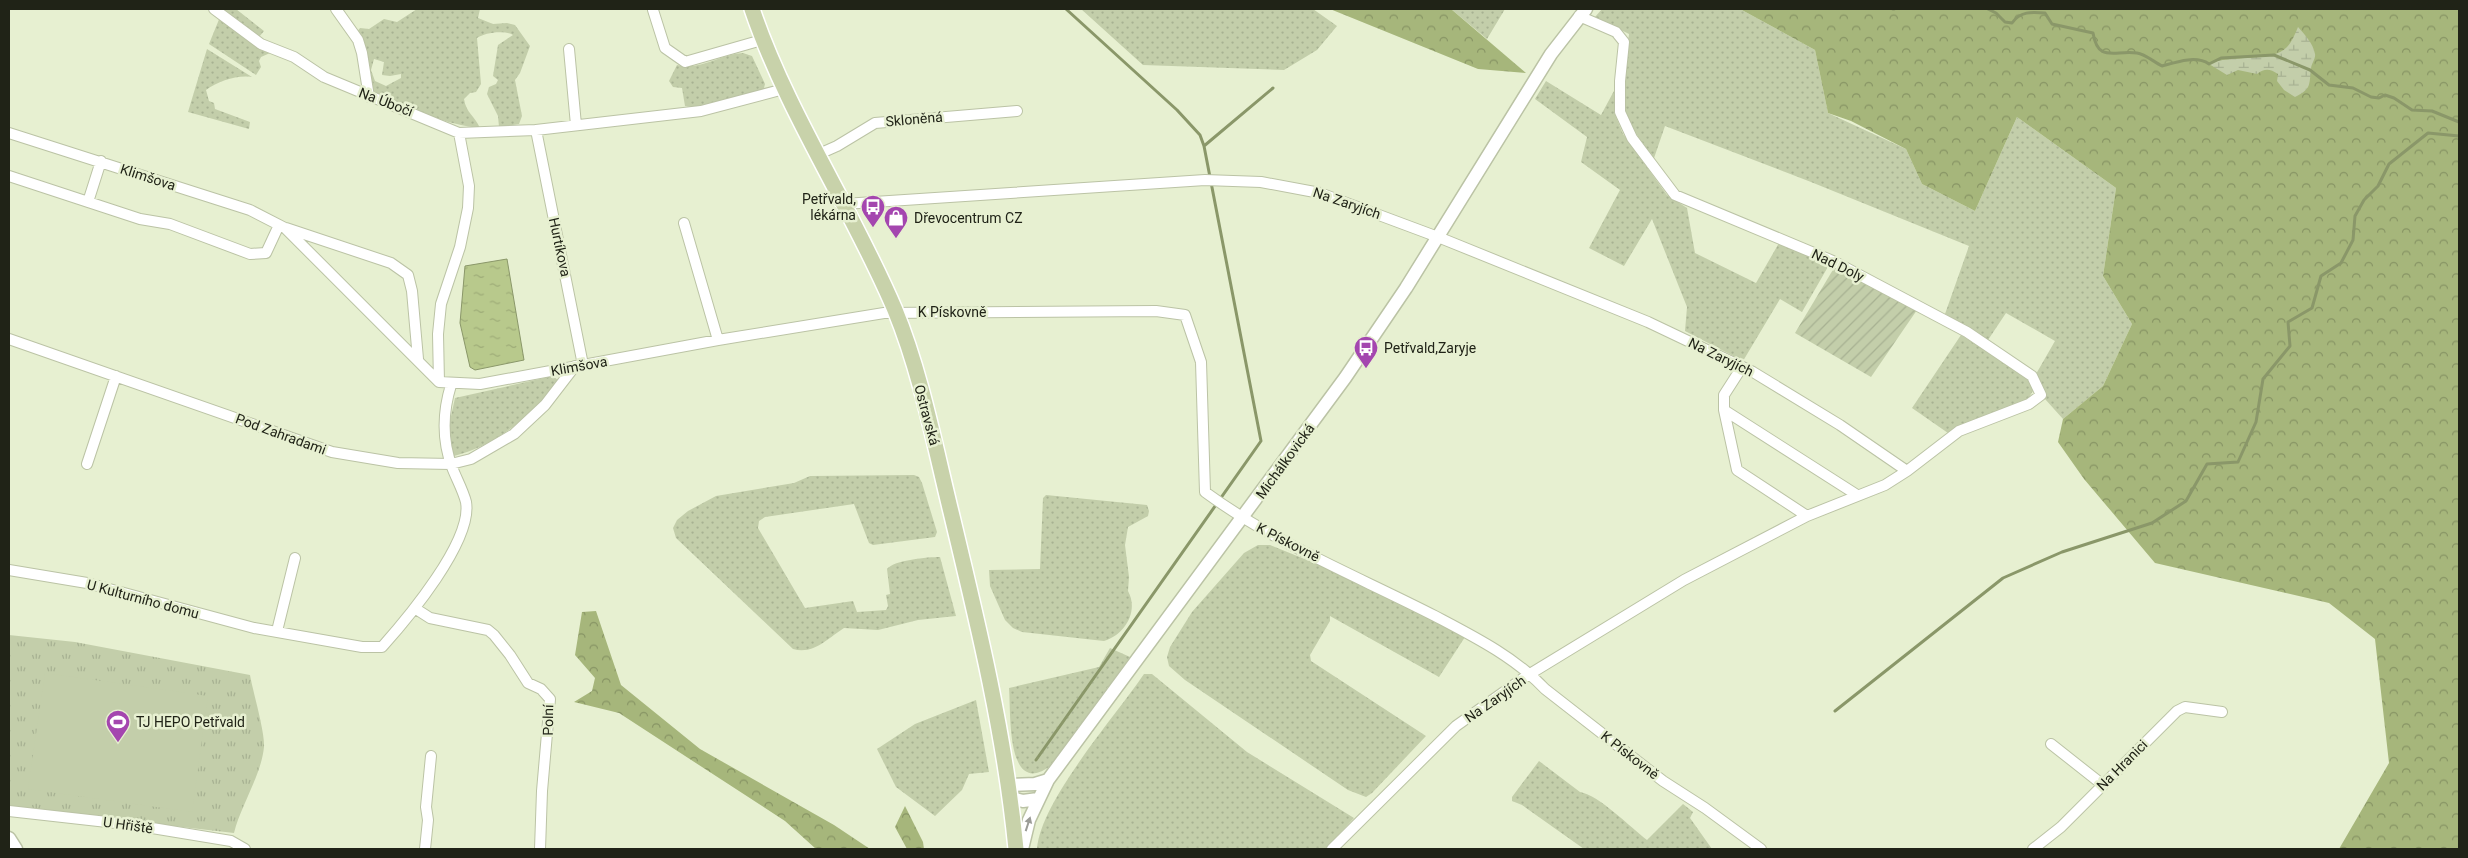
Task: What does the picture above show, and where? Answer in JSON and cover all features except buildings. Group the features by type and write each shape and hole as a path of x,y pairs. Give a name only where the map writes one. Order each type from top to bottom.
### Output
{"main road":[{"name":"Ostravská","path":"752,9 762,40 784,90 865,242 896,312 931,427 980,634 1000,725 1016,849"}],"street":[{"name":"Na Úbočí","path":"214,9 261,44 294,57 324,77 459,133 536,130 701,111 784,90"},
{"path":"336,9 358,40 369,96"},
{"path":"653,10 665,48 685,62 762,40"},
{"name":"Michálkovická","path":"1022,849 1029,820 1048,780 1345,378 1438,237 1530,88 1583,13"},
{"name":"Nad Doly","path":"1583,13 1616,32 1624,42 1620,81 1620,112 1632,138 1675,195 1833,261 1967,332 2032,376 2041,395 2029,404 1959,431 1907,471"},
{"path":"569,49 576,125"},
{"name":"Skloněná","path":"819,154 838,146 875,122 1017,111"},
{"name":"Hurtíkova","path":"536,130 579,366"},
{"name":"Klimšova","path":"9,133 250,210 282,226 391,263 408,275 412,290 418,359"},
{"path":"439,382 438,334 441,304 460,247 468,208 469,186 459,133"},
{"path":"88,202 101,161"},
{"path":"9,176 140,219 170,224 250,254 266,253 282,226"},
{"name":"Na Zaryjích","path":"844,204 1205,180 1261,182 1320,192 1438,237 1648,322 1742,367 1840,425 1907,471 1885,485 1807,516 1684,580 1531,674 1456,726 1332,849"},
{"path":"684,223 718,340"},
{"name":"Klimšova","path":"282,226 402,346 418,359 439,382 451,384 480,384 718,340 896,312"},
{"name":"K Pískovně","path":"896,312 1156,311 1185,316 1201,362 1205,492 1242,519 1282,542 1343,569 1456,627 1531,674 1545,689 1663,781 1705,808 1761,849"},
{"name":"Pod Zahradami","path":"9,339 332,452 398,463 451,464 471,459 514,434 545,405 579,366"},
{"path":"1742,367 1724,395 1724,410 1737,470 1807,516"},
{"path":"87,464 116,376"},
{"name":"U Kulturního domu","path":"9,570 87,583 254,628 362,647 382,647 416,609 462,535 466,503 451,464 445,423 445,405 451,384"},
{"path":"1724,410 1857,495"},
{"path":"277,631 295,558"},
{"name":"Polní","path":"416,609 430,618 488,630 510,655 528,682 540,688 550,699 542,791 540,849"},
{"name":"Na Hranici","path":"2033,849 2061,827 2177,711 2185,707 2222,712"},
{"path":"2051,744 2103,786"},
{"path":"425,849 428,820 426,807 431,756"},
{"path":"1010,791 1048,780"},
{"path":"1010,791 1022,801 1038,799"},
{"name":"U Hřiště","path":"9,810 134,825 231,841 245,849"},
{"path":"9,838 16,849"}],"green space":[{"path":"223,9 236,9 264,31 259,37 222,12"},
{"path":"417,9 480,9 478,18 493,24 507,23 515,25 530,46 520,73 515,80 522,116 519,124 499,127 498,116 487,94 489,87 496,84 498,80 493,76 498,45 513,35 509,33 490,33 477,38 481,84 476,92 470,93 464,99 467,108 480,128 442,120 382,97 374,92 356,33 360,28 369,29 384,19 397,22","holes":["374,59 384,62 382,75 401,74 401,78 386,86 375,81 371,70"]},
{"path":"1081,9 1313,9 1337,26 1317,50 1284,70 1143,65"},
{"path":"1330,9 1451,9 1526,73 1478,69"},
{"path":"1451,9 1505,9 1487,39"},
{"path":"1602,9 1740,9 1815,50 1828,113 1906,149 1922,184 1975,211 2017,117 2116,188 2103,276 2132,324 2103,386 2063,419 2045,399 2036,374 2055,341 2006,313 1988,340 1945,314 1969,246 1811,182 1665,126 1653,161 1626,117 1623,88 1629,34 1595,17"},
{"path":"1740,9 2459,9 2459,849 2339,849 2389,763 2375,639 2329,603 2155,563 2084,479 2058,442 2063,419 2103,386 2132,324 2103,276 2116,188 2017,117 1975,211 1922,184 1906,149 1851,121 1828,113 1815,50"},
{"path":"220,17 270,53 261,57 259,61 261,67 256,75 209,44"},
{"path":"2298,27 2311,43 2315,56 2311,67 2309,86 2295,97 2284,90 2277,81 2278,74 2272,71 2265,70 2257,74 2238,70 2227,75 2209,64 2228,59 2261,57 2280,52 2290,43"},
{"path":"207,49 252,77 228,79 206,90 209,101 214,103 215,109 250,122 249,129 188,112"},
{"path":"743,53 752,56 765,84 763,92 701,108 685,106 682,88 673,87 669,81 677,65 694,66"},
{"path":"1546,81 1601,115 1615,89 1614,112 1623,134 1667,195 1687,208 1695,253 1756,283 1779,243 1829,265 1802,312 1780,299 1743,361 1685,331 1687,307 1652,219 1624,266 1589,248 1620,190 1581,162 1587,137 1535,99"},
{"path":"1834,268 1917,310 1871,377 1795,333"},
{"path":"1961,335 2030,379 2034,389 2028,399 1948,433 1912,408"},
{"path":"553,376 559,381 537,406 512,428 485,445 454,456 448,430 455,398"},
{"path":"914,475 919,477 922,483 937,532 935,537 873,545 869,543 854,504 765,517 759,521 758,528 805,608 853,601 857,612 886,610 888,606 886,595 890,594 887,569 904,561 940,557 956,616 918,620 878,630 844,628 808,650 793,649 676,538 673,528 677,520 688,511 716,496 794,483 810,476"},
{"path":"1046,495 1147,505 1148,516 1128,527 1125,545 1129,577 1128,591 1132,606 1131,614 1124,628 1112,638 1104,641 1022,632 1013,628 1005,620 990,586 989,570 1040,569 1043,498"},
{"path":"1258,545 1270,545 1354,579 1465,637 1439,677 1330,616 1330,621 1310,655 1311,661 1426,736 1366,797 1348,790 1185,680 1169,666 1167,657 1170,647 1192,612 1244,553"},
{"path":"596,611 621,685 700,749 834,825 870,849 816,849 785,821 619,713 574,702 592,691 595,678 575,655 582,612"},
{"path":"9,635 75,642 250,675 261,722 264,747 259,769 234,833 9,807"},
{"path":"1110,648 1130,657 1049,767 1035,773 1025,771 1018,762 1014,748 1011,732 1009,688 1099,667"},
{"name":"TJ HEPO Petřvald","path":"45,673 208,696 192,812 28,789"},
{"path":"1144,674 1152,674 1247,752 1354,818 1325,849 1037,849 1042,829 1051,807 1065,783"},
{"path":"976,700 989,772 969,774 962,790 935,816 896,787 877,749 915,724"},
{"path":"1539,761 1580,792 1588,794 1605,805 1647,840 1683,804 1693,812 1690,818 1712,849 1584,849 1522,805 1512,801 1512,797"},
{"path":"905,806 923,842 924,849 907,849 895,827"}],"water":[{"path":"507,259 524,360 475,370 470,367 460,323 465,266"}],"waterway":[{"path":"1036,760 1261,441 1204,146 1200,135 1177,110 1066,9"},
{"path":"1988,9 1996,13 2005,22 2012,23 2023,14 2045,13 2052,24 2093,33 2095,42 2103,52 2140,54 2162,66 2186,60 2204,61 2209,64 2221,58 2274,55 2310,70 2329,85 2353,88 2371,97 2379,98 2385,95 2394,98 2412,110 2432,111 2459,122"},
{"path":"1204,146 1273,88"},
{"path":"1835,711 2003,578 2062,552 2152,523 2186,501 2207,464 2238,462 2256,422 2263,379 2290,346 2288,322 2312,308 2321,276 2341,263 2353,240 2355,216 2364,200 2378,186 2389,164 2428,133 2459,136"}],"place":[{"name":"Petřvald, lékárna","path":"873,228"},
{"name":"Dřevocentrum CZ","path":"896,239"},
{"name":"Petřvald,Zaryje","path":"1366,369"},
{"name":"TJ HEPO Petřvald","path":"118,743"}]}
